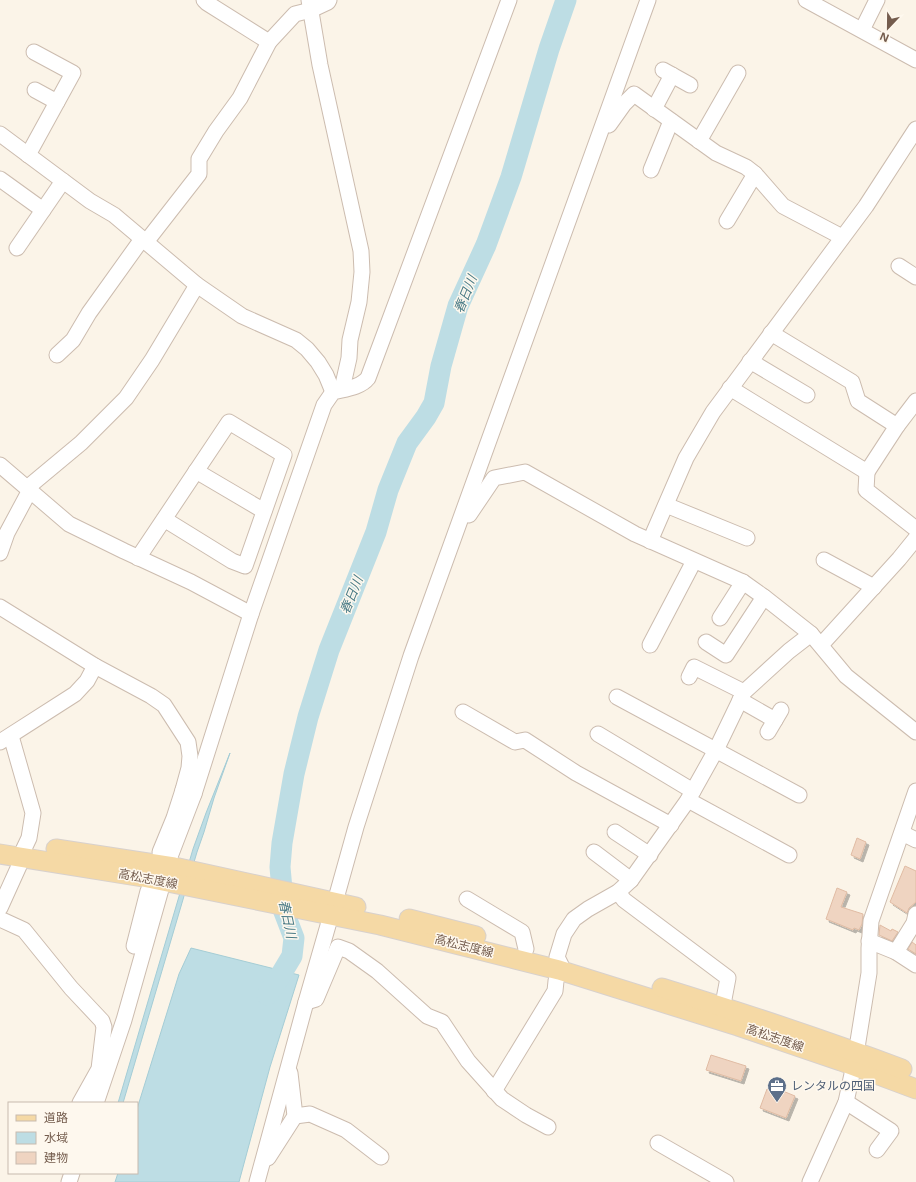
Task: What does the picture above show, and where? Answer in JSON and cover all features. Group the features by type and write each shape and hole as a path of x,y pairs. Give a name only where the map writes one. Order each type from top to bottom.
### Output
{"main road":[{"name":"高松志度線","path":"0,841 23,851 164,874 329,908 435,925 526,949 558,964 738,1026 916,1075"},
{"name":"高松志度線","path":"0,854 23,851"},
{"name":"高松志度線","path":"329,908 380,925 558,964"},
{"name":"高松志度線","path":"855,1059 916,1089"}],"street":[{"path":"204,0 269,42"},
{"path":"57,355 73,340 89,313 144,241 175,206 199,174 199,159 216,131 240,98 269,42 295,14 310,5 328,2 329,0"},
{"path":"337,391 359,385 368,378 509,0"},
{"path":"259,1175 306,1002 329,908 384,740 412,656 648,0"},
{"path":"806,0 916,60"},
{"path":"862,30 877,0"},
{"path":"96,1102 103,1070 136,977 188,792 324,405 337,391 349,358 350,340 359,302 362,272 361,251 320,65 310,5"},
{"path":"28,155 73,73 34,52"},
{"path":"654,109 668,72 690,85"},
{"path":"699,141 738,74"},
{"path":"35,90 57,102"},
{"path":"597,142 624,104 634,94 716,153 746,167 755,174 783,206 842,237"},
{"path":"651,170 671,121"},
{"path":"650,541 686,458 713,412 866,206 916,129"},
{"path":"0,134 90,201 114,215 196,285 242,316 296,340 307,349 318,362 337,391"},
{"path":"727,221 755,174"},
{"path":"0,179 43,210"},
{"path":"17,248 63,181"},
{"path":"899,266 916,277"},
{"path":"0,553 7,533 28,489 81,443 126,398 152,360 196,285"},
{"path":"771,333 852,382 858,401 898,426"},
{"path":"750,361 807,395"},
{"path":"730,388 867,472"},
{"path":"916,400 867,472 866,490 916,529"},
{"path":"138,558 164,519 196,471 229,422 284,455 245,566 232,561 164,519"},
{"path":"0,465 70,524 138,558 191,582 251,614"},
{"path":"196,471 264,511"},
{"path":"456,534 494,478 525,472 635,534 743,582 764,596 816,640 846,676 916,732"},
{"path":"666,505 747,538"},
{"path":"494,1091 555,991 558,964 564,934 574,919 588,909 618,892 631,880 650,855 690,796 716,750 742,696 788,651 816,640 874,587 916,538"},
{"path":"824,560 874,587"},
{"path":"650,645 674,612 694,561"},
{"path":"720,618 743,582"},
{"path":"706,642 726,655 764,596"},
{"path":"0,607 95,666 151,696 164,705 188,742 190,756 188,792"},
{"path":"0,908 19,866 23,851 29,838 33,813 6,739 75,694 87,681 95,666"},
{"path":"689,677 694,667 742,696 774,721"},
{"path":"617,697 799,795"},
{"path":"463,712 515,742 525,740 576,774 671,826"},
{"path":"598,734 690,796 788,855"},
{"path":"810,1182 846,1102 855,1059 869,973 869,941 871,921 916,791"},
{"path":"615,832 650,855"},
{"path":"902,833 916,840"},
{"path":"594,852 631,880"},
{"path":"618,892 624,900 728,978 724,999"},
{"path":"467,900 522,932 526,949"},
{"path":"896,952 914,923 916,914"},
{"path":"0,919 24,930 71,988 102,1021 104,1027 103,1070 81,1102"},
{"path":"869,941 896,952 916,965"},
{"path":"306,1002 316,999 338,948 349,951 377,971 427,1016 442,1022 468,1061 494,1091 526,1115 548,1127"},
{"path":"259,1175 295,1116 289,1064"},
{"path":"846,1102 891,1131 877,1150"},
{"path":"295,1116 310,1114 346,1130 381,1157"},
{"path":"658,1143 726,1182"}],"water":[{"path":"230,753 197,852 123,1102 118,1102 193,849"},
{"path":"191,948 299,975 270,1067 239,1182 115,1182 118,1174 138,1174 138,1106 179,974"}],"building":[{"path":"857,838 866,842 860,859 851,855"},
{"path":"905,866 916,871 916,902 909,908 907,913 890,902"},
{"path":"837,888 847,892 841,907 863,914 862,924 859,930 854,928 853,930 826,919"},
{"path":"880,925 891,931 892,929 898,932 892,941 879,935"},
{"path":"912,942 916,945 916,954 908,949"},
{"path":"711,1055 746,1066 741,1081 706,1070"},
{"path":"767,1089 776,1093 778,1089 795,1096 786,1118 760,1108"}],"waterway":[{"name":"春日川","path":"267,995 292,956 294,938 284,912 280,867 282,843 294,774 308,717 329,650 376,532 388,490 407,443 426,417 434,403 441,366 458,306 486,245 511,177 549,49 566,0"}],"place":[{"name":"レンタルの四国","path":"777,1103"}]}
